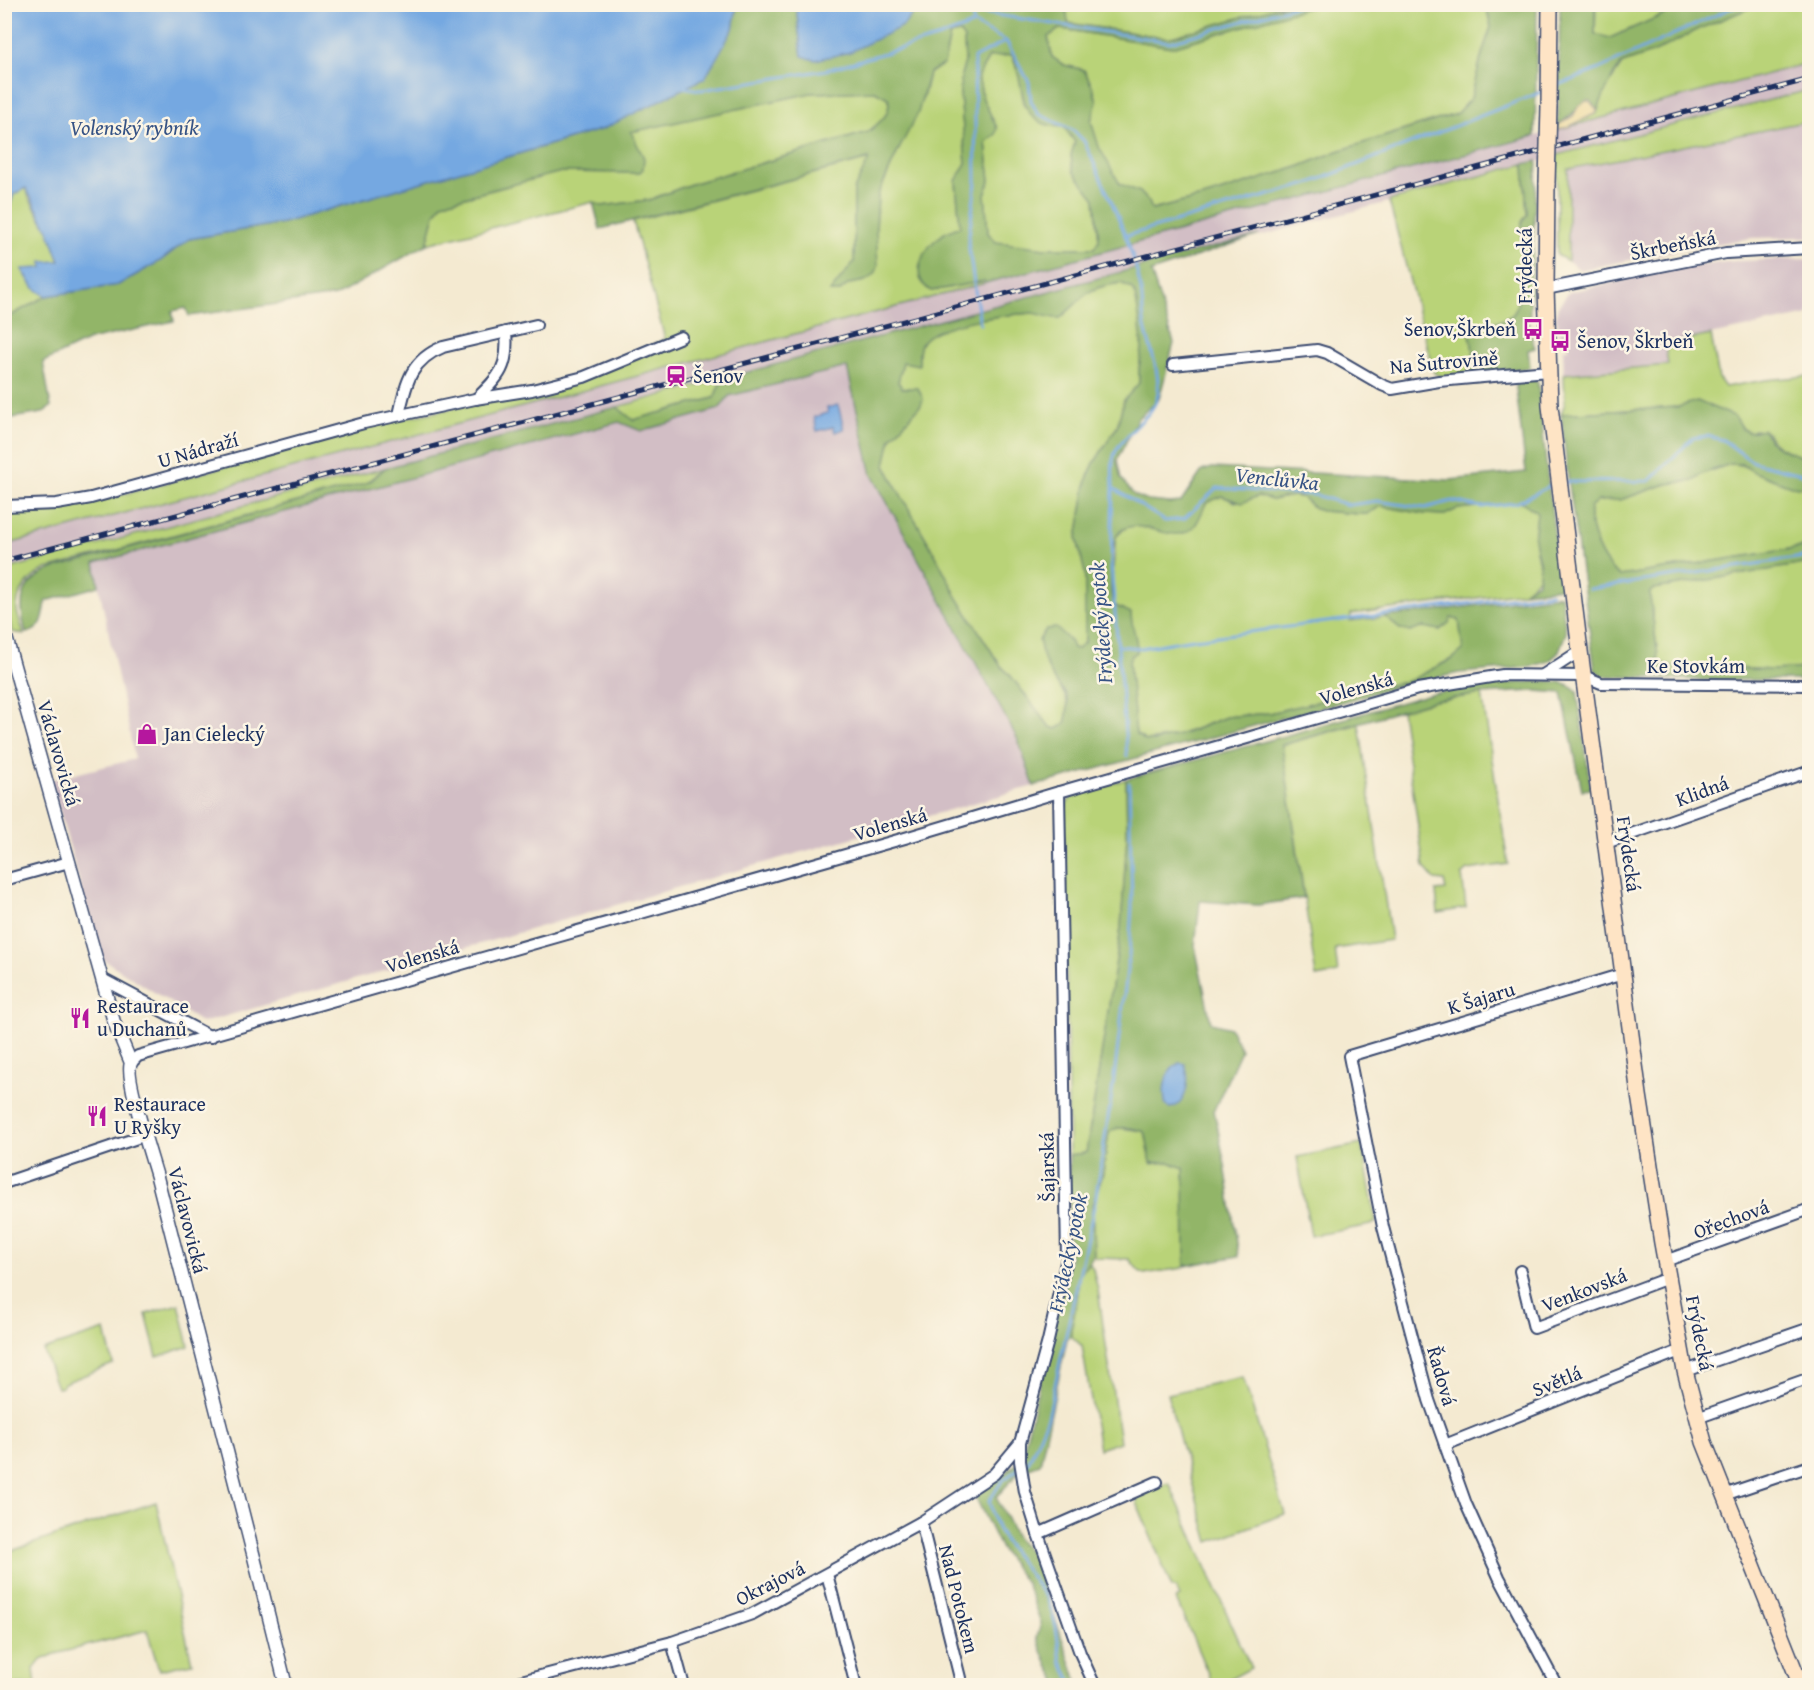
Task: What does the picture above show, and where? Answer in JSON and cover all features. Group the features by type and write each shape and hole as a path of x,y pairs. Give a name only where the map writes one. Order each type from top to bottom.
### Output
{"main road":[{"name":"Frýdecká","path":"1550,4 1546,289 1548,371 1556,462 1580,651 1648,1155 1685,1371 1697,1418 1724,1495 1801,1686"}],"street":[{"name":"Škrbeňská","path":"1546,289 1726,253 1809,248"},
{"path":"399,416 405,387 417,363 428,353 443,347 536,325"},
{"path":"475,399 490,386 507,360 506,332"},
{"name":"U Nádraží","path":"4,506 57,504 91,498 364,423 475,399 532,390 584,377 681,337"},
{"name":"Na Šutrovině","path":"1173,365 1317,350 1327,353 1382,386 1392,389 1448,380 1548,371"},
{"name":"Václavovická","path":"4,630 114,1022 131,1063 129,1075 286,1686"},
{"path":"1543,676 1580,651"},
{"name":"Volenská","path":"131,1063 138,1056 895,841 1418,689 1503,675 1584,676"},
{"name":"Ke Stovkám","path":"1584,676 1601,683 1809,685"},
{"name":"Klidná","path":"1606,843 1809,771"},
{"name":"Šajarská","path":"1059,792 1067,1258 1048,1341 1020,1443 1025,1492 1080,1653 1095,1686"},
{"path":"4,880 69,862"},
{"name":"K Šajaru","path":"1349,1056 1623,974"},
{"path":"102,979 211,1037"},
{"name":"Řadová","path":"1349,1056 1383,1227 1429,1400 1466,1504 1499,1577 1557,1686"},
{"path":"4,1183 146,1135"},
{"name":"Ořechová","path":"1665,1261 1809,1209"},
{"name":"Venkovská","path":"1520,1271 1534,1328 1668,1278"},
{"path":"1685,1371 1809,1328"},
{"name":"Světlá","path":"1445,1445 1682,1350"},
{"path":"1697,1418 1809,1378"},
{"name":"Okrajová","path":"502,1686 672,1642 752,1614 921,1522 994,1474 1020,1443"},
{"path":"1724,1495 1809,1466"},
{"path":"1038,1534 1157,1482"},
{"name":"Nad Potokem","path":"921,1522 962,1686"},
{"path":"827,1574 856,1686"},
{"path":"672,1642 684,1686"}],"shaded area":[{"path":"1809,63 1809,90 5,570 4,545"},
{"path":"1809,121 1809,237 1752,238 1580,270 1568,261 1568,169"},
{"path":"1809,259 1809,315 1665,344 1668,365 1564,374 1563,349 1568,349 1567,339 1562,339 1556,317 1559,305 1569,292 1678,268 1735,261"},
{"path":"847,367 872,475 1018,740 1034,786 202,1023 101,958 51,780 135,759 94,563 619,422 641,431 719,409 729,396"}],"green space":[{"path":"1317,4 1486,5 1491,27 1471,98 1456,114 1210,195 1152,210 1140,193 1122,185 1110,169 1092,129 1091,120 1096,105 1093,87 1084,70 1064,65 1052,57 1048,37 1060,29 1172,47"},
{"path":"737,5 796,5 802,56 903,26 919,5 1066,5 1068,23 1168,38 1285,5 1317,5 1172,47 1059,29 1048,37 1052,57 1064,65 1084,70 1093,88 1097,102 1091,121 1099,147 1120,184 1140,192 1149,202 1152,210 1210,195 1456,114 1471,98 1491,27 1486,5 1537,5 1535,136 986,283 984,281 931,291 920,278 921,262 936,240 960,226 956,181 966,163 960,93 961,75 965,62 964,39 960,33 950,34 944,64 929,73 918,113 878,195 876,229 878,267 875,274 865,281 849,284 839,292 830,292 854,262 854,190 869,159 600,229 593,202 602,206 649,200 691,184 868,132 887,113 889,104 888,98 875,91 811,93 631,132 644,158 643,169 639,173 561,172 442,203 435,214 427,244 336,296 189,316 186,308 172,311 174,321 89,340 43,362 51,407 42,413 5,419 5,319 46,296 118,285 160,261 189,239 283,223 603,129 733,29","holes":["1012,55 1029,112 1037,120 1048,125 1064,127 1075,142 1071,155 1073,171 1095,199 1099,240 1094,248 1045,248 996,242 988,233 985,194 990,181 986,142 996,134 997,128 983,99 978,76 989,57"]},
{"path":"1066,5 1285,5 1168,38 1067,23"},
{"path":"1560,5 1595,5 1595,34 1610,38 1674,10 1693,5 1757,5 1699,29 1657,51 1623,63 1614,74 1597,110 1590,102 1558,125"},
{"path":"1596,5 1693,5 1674,10 1610,38 1595,35"},
{"path":"1757,5 1809,5 1809,63 1568,127 1597,113 1605,90 1623,63 1657,51 1699,29"},
{"path":"960,33 964,39 965,62 961,75 960,93 966,163 956,182 960,226 943,234 932,291 985,281 986,283 5,545 5,510 84,505 319,441 355,428 555,388 665,339 633,221 870,159 854,190 854,262 831,292 839,292 849,284 865,281 876,229 878,195 924,95 929,73 944,64 950,35"},
{"path":"1012,55 1020,80 1024,106 1064,127 1075,142 1071,155 1073,171 1095,199 1099,240 1094,248 1045,248 996,243 988,233 985,194 990,181 986,142 997,128 983,99 978,76 989,57"},
{"path":"1809,90 1809,121 1568,169 1568,261 1557,255 1557,155"},
{"path":"875,91 888,98 889,104 884,117 868,132 691,184 649,200 602,206 593,202 427,244 435,214 442,203 561,172 639,173 636,141 630,132 811,93"},
{"path":"1537,161 1529,329 1535,348 1528,350 1530,368 1477,372 1469,329 1510,317 1516,307 1520,284 1522,222 1527,215 1524,164"},
{"path":"1524,164 1527,215 1522,222 1520,284 1516,307 1513,314 1505,319 1469,329 1477,372 1443,377 1434,373 1389,201"},
{"path":"26,188 29,198 49,232 60,262 42,263 44,268 22,270 34,288 46,296 5,319 4,282 10,285 10,270 5,270 5,212 14,194"},
{"path":"1259,235 1151,272 1174,343 1159,399 1138,418 1117,460 1121,479 1134,495 1148,501 1181,502 1202,471 1212,468 1450,480 1526,472 1515,380 1532,378 1538,383 1561,588 1523,592 1538,582 1540,565 1534,540 1537,512 1522,502 1457,509 1445,515 1381,506 1367,514 1359,514 1315,509 1302,497 1292,496 1272,500 1258,496 1242,503 1222,496 1206,503 1196,524 1187,532 1166,533 1132,526 1123,529 1116,537 1113,548 1111,592 1115,604 1131,613 1137,652 1131,656 1129,661 1136,734 1146,741 1155,741 1186,733 1226,717 1269,713 1411,680 1452,659 1463,650 1459,620 1451,618 1449,623 1440,630 1424,627 1410,632 1400,629 1385,617 1561,595 1566,633 1558,653 1549,661 1530,667 1459,673 1407,684 1034,786 1018,740 872,475 847,367 729,396 719,409 641,431 619,422 95,563 99,586 46,601 39,626 26,633 22,611 24,593 34,579 55,568 364,484 385,468 617,407 633,420 714,398 722,379","holes":["1121,283 1135,293 1140,323 1142,350 1139,383 1124,400 1117,427 1094,463 1087,479 1077,539 1085,573 1085,642 1077,649 1073,648 1070,641 1056,628 1046,629 1039,640 1048,669 1067,698 1068,709 1065,724 1057,729 1050,727 1000,665 957,597 885,465 891,438 921,405 923,399 918,388 902,388 898,382 903,362 919,365 919,350 922,342 942,329 974,320 1022,314 1033,313 1060,318 1086,294 1099,287"]},
{"path":"1121,283 1135,293 1142,350 1139,384 1124,400 1117,427 1094,463 1087,479 1077,539 1085,573 1086,635 1082,646 1077,649 1072,648 1058,685 1066,699 1067,708 1065,724 1057,729 1050,727 1000,665 957,597 885,464 891,438 913,414 918,389 902,388 898,382 903,362 919,364 921,344 930,335 957,324 1008,315 1033,313 1060,318 1092,290"},
{"path":"1711,335 1719,379 1725,387 1809,376 1809,460 1779,447 1768,433 1756,429 1750,432 1742,429 1734,416 1697,401 1678,407 1561,414 1565,403 1564,374 1668,365 1665,344"},
{"path":"722,379 714,398 633,420 617,407"},
{"path":"1697,401 1734,416 1742,429 1750,432 1763,429 1775,445 1809,460 1809,488 1791,486 1754,472 1742,464 1730,464 1702,474 1691,481 1666,484 1620,500 1598,501 1590,508 1591,526 1597,546 1613,571 1620,576 1809,546 1809,563 1654,589 1650,592 1650,597 1659,663 1662,665 1773,670 1809,668 1809,680 1705,680 1602,676 1595,670 1561,414 1678,407"},
{"path":"1730,464 1742,466 1783,483 1809,488 1809,546 1620,576 1613,571 1597,546 1591,526 1590,508 1598,501 1620,500 1667,484 1691,481 1702,474"},
{"path":"385,468 364,484 46,569 30,580 19,597 17,610 24,634 12,632 5,603 4,570"},
{"path":"1222,496 1235,502 1258,496 1272,500 1292,496 1302,497 1315,509 1359,514 1367,514 1381,506 1444,515 1457,509 1522,502 1537,512 1535,537 1540,574 1523,592 1351,614 1350,621 1385,617 1400,629 1410,632 1424,627 1440,630 1451,618 1459,620 1463,650 1457,656 1411,680 1269,713 1226,717 1173,737 1146,741 1136,734 1129,682 1131,656 1123,609 1117,608 1112,601 1116,537 1132,525 1195,526 1206,503"},
{"path":"1809,563 1809,668 1773,670 1662,665 1659,663 1650,597 1650,592 1654,589"},
{"path":"1541,681 1565,683 1577,691 1591,789 1582,790 1562,693 1534,691 1482,694 1434,701 1282,745 1304,898 1258,905 1200,901 1195,946 1211,1023 1230,1028 1241,1050 1214,1110 1239,1256 1185,1266 1184,1168 1169,1162 1151,1163 1146,1135 1143,1131 1121,1128 1109,1132 1103,1173 1092,1205 1094,1255 1079,1276 1071,1336 1067,1339 1040,1464 1026,1469 1025,1443 1070,1257 1069,1155 1086,1153 1121,928 1127,836 1126,779 1430,694 1486,685"},
{"path":"1482,694 1508,864 1468,870 1462,875 1466,908 1438,913 1436,891 1446,890 1444,881 1435,880 1424,867 1401,710 1434,701"},
{"path":"1359,724 1391,940 1335,949 1338,973 1316,977 1282,745"},
{"path":"1126,779 1127,836 1121,928 1086,1153 1069,1155 1064,810 1072,797"},
{"path":"1120,1128 1143,1131 1146,1135 1152,1164 1169,1162 1184,1168 1186,1255 1183,1268 1144,1274 1129,1259 1097,1258 1094,1255 1092,1205 1103,1173 1109,1132"},
{"path":"1362,1144 1376,1222 1371,1225 1311,1236 1297,1157"},
{"path":"1089,1262 1098,1290 1120,1442 1099,1449 1082,1346 1071,1336 1079,1276"},
{"path":"179,1304 189,1346 157,1357 146,1314"},
{"path":"105,1330 113,1364 64,1383 62,1387 57,1388 43,1350"},
{"path":"1243,1377 1285,1514 1209,1542 1167,1394"},
{"path":"1017,1464 1020,1471 996,1497 1017,1539 1032,1554 1080,1685 1059,1685 1048,1666 1037,1638 1041,1623 1026,1583 1001,1549 975,1496"},
{"path":"1169,1483 1251,1668 1219,1685 1213,1685 1176,1599 1180,1597 1176,1588 1172,1588 1137,1503 1137,1496"},
{"path":"156,1502 192,1663 159,1670 147,1630 55,1654 41,1660 34,1669 36,1685 5,1685 5,1553"}],"sand":[{"path":"1590,101 1597,113 1557,130 1558,125 1573,116 1578,107"}],"water":[{"name":"Volenský rybník","path":"5,4 737,5 733,29 705,78 603,129 283,223 189,239 160,261 118,285 46,296 34,288 22,269 43,268 42,262 60,261 49,232 26,188 14,194 5,212"},
{"path":"796,4 919,5 903,26 850,52 815,60 802,56"},
{"path":"838,405 844,429 835,432 833,427 817,431 814,417 828,413 827,408"},
{"path":"1179,1063 1185,1064 1187,1070 1186,1090 1181,1102 1170,1108 1166,1106 1165,1082 1170,1071"}],"waterway":[{"path":"938,4 947,7 952,4"},
{"name":"Venclůvka","path":"973,4 971,11 974,24 1006,41 1029,82 1031,101 1038,114 1073,130 1084,141 1116,212 1136,266 1144,322 1156,366 1158,393 1151,410 1124,440 1114,456 1113,488 1165,521 1184,519 1217,488 1315,495 1349,505 1377,501 1425,508 1452,501 1481,507 1516,503 1556,483"},
{"path":"971,11 1170,42 1303,4"},
{"path":"1556,86 1597,70 1740,4"},
{"path":"682,87 701,90 826,70 940,37 974,24"},
{"path":"980,324 968,242 976,182 974,58 1006,41"},
{"path":"1125,236 1308,184 1544,91"},
{"name":"Venclůvka","path":"1565,482 1649,481 1693,438 1707,436 1723,440 1753,462 1810,476"},
{"name":"Frýdecký potok","path":"1113,489 1111,565 1127,756"},
{"path":"1589,589 1810,556"},
{"path":"1118,646 1141,648 1187,640 1551,593"},
{"name":"Frýdecký potok","path":"1074,1686 1061,1661 1056,1627 1048,1600 997,1528 989,1501 1002,1481 1029,1461 1048,1417 1095,1202 1113,1086 1129,955 1132,905 1129,783"}],"railway":[{"path":"4,561 1810,79"}],"place":[{"name":"Šenov,Škrbeň","path":"1533,329"},
{"name":"Šenov, Škrbeň","path":"1560,341"},
{"name":"Šenov","path":"676,376"},
{"name":"Jan Cielecký","path":"147,734"},
{"name":"Restaurace u Duchanů","path":"80,1018"},
{"name":"Restaurace U Ryšky","path":"97,1116"}]}
